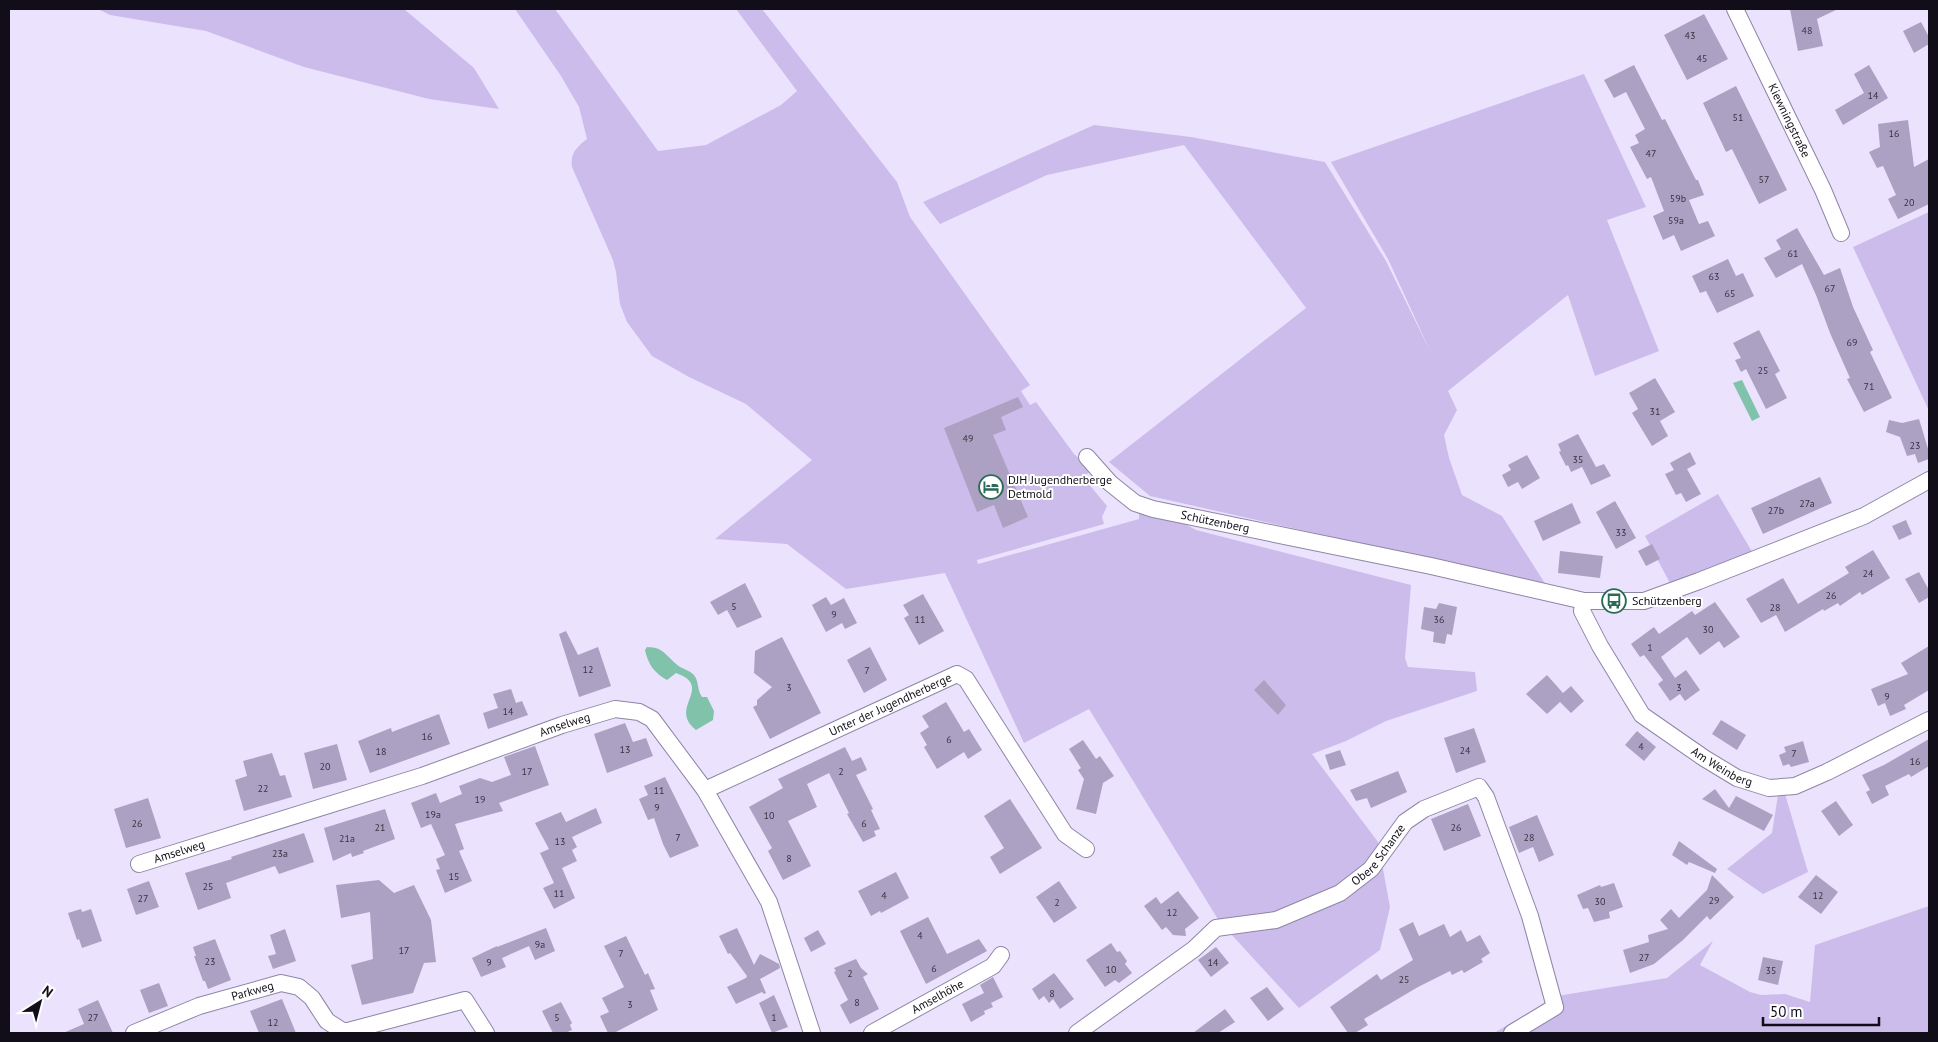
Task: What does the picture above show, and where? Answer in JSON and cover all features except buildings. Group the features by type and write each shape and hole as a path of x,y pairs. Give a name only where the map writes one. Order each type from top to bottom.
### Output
{"street":[{"name":"Kiewningstraße","path":"1735,9 1819,183 1840,232"},
{"name":"Schützenberg","path":"1087,457 1110,483 1135,503 1153,509 1431,566 1584,601 1644,601 1699,582 1864,516 1929,480"},
{"name":"Am Weinberg","path":"1584,601 1582,611 1600,646 1642,715 1704,758 1737,778 1769,788 1795,786 1827,772 1929,720"},
{"name":"Unter der Jugendherberge","path":"705,790 957,674 966,679 1065,834 1086,848"},
{"name":"Amselweg","path":"139,864 422,776 562,725 614,709 639,712 652,719 705,790 769,902 812,1033"},
{"name":"Obere Schanze","path":"1077,1033 1194,949 1216,928 1276,920 1340,893 1371,869 1406,822 1424,809 1479,787 1486,797 1530,916 1555,1007 1512,1033"},
{"name":"Amselhöhe","path":"872,1033 993,966 1001,955"},
{"name":"Parkweg","path":"134,1033 199,1006 282,983 299,987 312,998 328,1021 344,1032 465,1000 486,1033"}],"shaded area":[{"path":"98,9 404,9 474,68 499,109 429,99 304,67 206,31 110,15"},
{"path":"515,9 555,9 658,151 706,145 781,105 797,91 736,9 762,9 897,182 910,217 1030,385 1021,391 1030,405 1036,402 1074,454 1092,470 1083,477 1107,506 1102,517 1104,524 977,560 978,564 1139,519 1139,499 1196,530 1411,585 1405,658 1408,667 1475,672 1477,691 1386,721 1346,741 1312,754 1378,842 1390,907 1380,950 1299,1008 1219,921 1089,709 1024,743 945,573 846,589 787,544 715,539 812,460 746,404 689,377 652,356 627,322 620,304 613,260 572,167 572,158 575,151 587,139 579,107 561,76"},
{"path":"1584,74 1646,207 1607,220 1659,351 1595,376 1568,295 1448,391 1457,410 1444,435 1449,458 1462,495 1502,516 1546,585 1150,496 1109,462 1306,308 1184,145 1047,175 940,224 923,202 1094,125 1191,137 1325,162 1386,261 1431,353 1388,259 1331,162"},
{"path":"1929,212 1929,411 1853,247"},
{"path":"1742,380 1760,417 1752,421 1733,383"},
{"path":"1718,494 1754,555 1671,585 1645,536"},
{"path":"647,647 653,647 662,651 680,667 694,675 700,694 702,697 707,697 714,711 713,720 696,730 688,722 686,714 692,685 687,679 676,673 667,680 659,674 652,668 648,660 645,650"},
{"path":"1785,794 1808,872 1763,894 1727,869 1772,833 1778,795"},
{"path":"1929,906 1929,1033 1494,1033 1557,996 1667,978 1713,941 1700,965 1750,992 1761,995 1785,994 1810,1002 1815,945"}],"place":[{"name":"DJH Jugendherberge Detmold","path":"991,487"},
{"name":"Schützenberg","path":"1614,601"}]}
